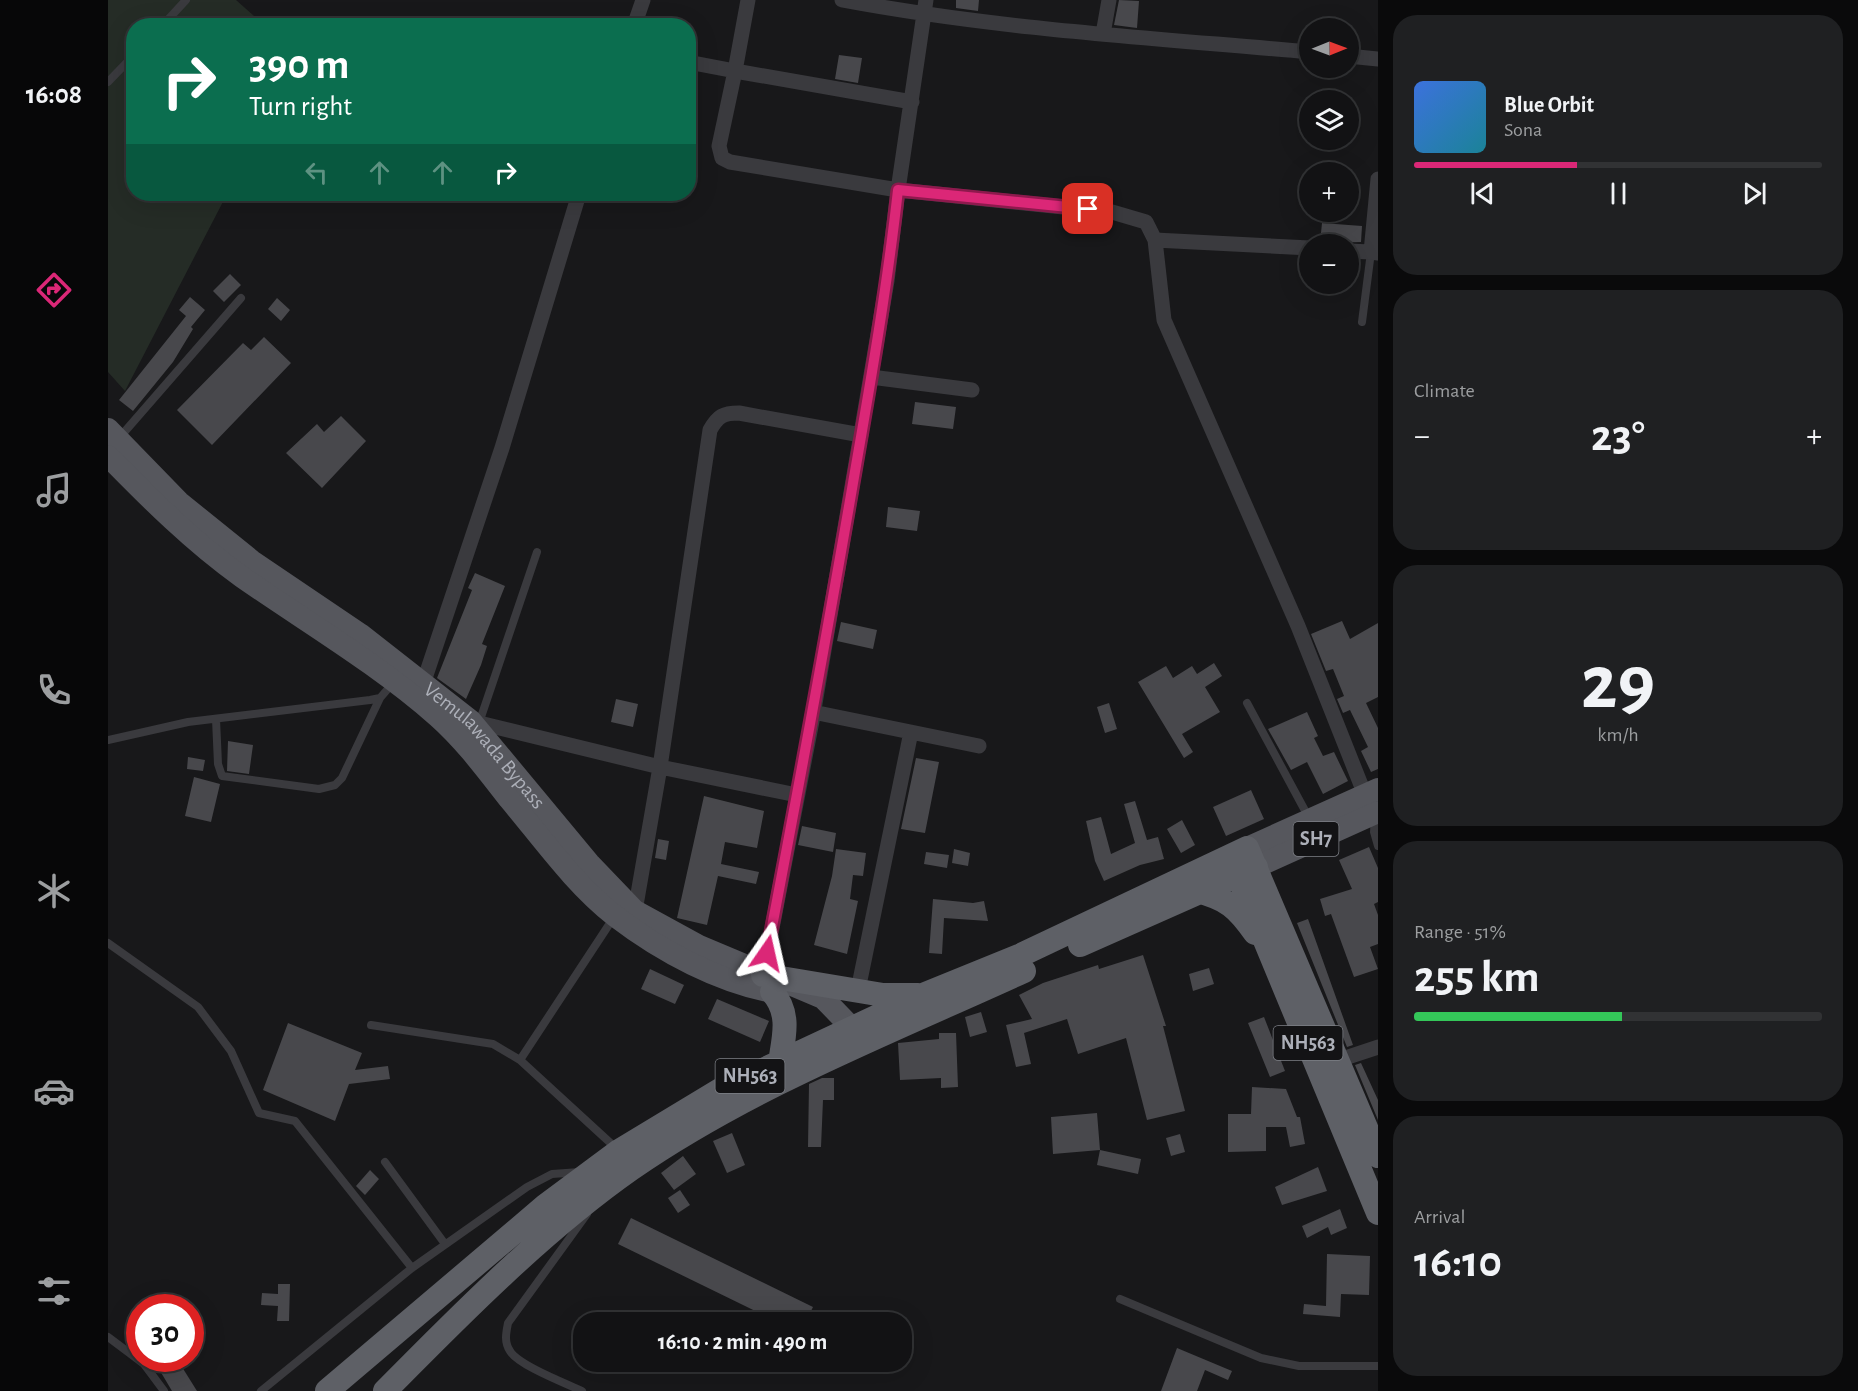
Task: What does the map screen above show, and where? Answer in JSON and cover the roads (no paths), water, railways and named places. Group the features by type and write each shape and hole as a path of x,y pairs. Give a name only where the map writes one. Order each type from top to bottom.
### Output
{"highway":[{"name":"NH563","path":"385,1391 598,1181 619,1151 720,1090 780,1062 850,1040 1197,891 1243,861"},
{"name":"NH563","path":"1243,861 1276,965 1378,1213"},
{"name":"NH563","path":"327,1391 545,1206 598,1181 630,1170 729,1110 819,1063 850,1040 925,994 1243,861"},
{"name":"NH563","path":"1243,861 1339,1060 1378,1156"},
{"path":"1197,891 1232,904 1246,920 1276,965"},
{"path":"768,984 858,990 883,995 925,994"},
{"path":"768,984 784,1009 785,1031 780,1062"}],"main road":[{"name":"Vemulawada Bypass","path":"111,441 179,502 252,561 360,633 475,722 589,863 625,914"},
{"name":"Vemulawada Bypass","path":"111,441 167,516 387,690 439,718 467,747 575,876 625,914 699,946 768,984 816,1006 850,1040"},
{"name":"SH7","path":"1243,861 1310,819 1374,802"},
{"name":"SH7","path":"1243,861 1374,802"}],"street":[{"path":"637,18 643,0"},
{"path":"748,0 719,146 722,158 730,162 898,190 1112,212 1146,222 1155,240 1164,320 1374,802"},
{"path":"842,0 925,8 1103,34 1299,51"},
{"path":"1103,34 1109,0"},
{"path":"768,984 797,795 888,281 898,190 925,8"},
{"path":"1359,57 1378,59"},
{"path":"696,64 912,102"},
{"path":"1359,252 1374,253 1378,179"},
{"path":"424,681 502,448 577,201"},
{"path":"1155,240 1299,247"},
{"path":"871,377 972,390"},
{"path":"625,914 660,767 710,430 717,418 725,413 739,413 861,435"},
{"path":"813,712 979,746"},
{"path":"475,722 660,767 797,795"},
{"path":"858,990 912,732"},
{"path":"1339,1060 1378,1047"}],"lane":[{"path":"169,18 186,0"},
{"path":"108,82 126,63"},
{"path":"1362,322 1374,253"},
{"path":"111,441 241,298"},
{"path":"475,722 537,552"},
{"path":"216,719 218,764 222,776 319,789 335,785 342,778 387,690"},
{"path":"108,740 188,722 387,690"},
{"path":"1247,703 1310,819"},
{"path":"1374,802 1374,832 1378,846"},
{"path":"520,1060 625,914"},
{"path":"108,943 198,1007 231,1052 259,1113 295,1120 412,1268"},
{"path":"371,1025 493,1044 520,1060 619,1151"},
{"path":"385,1162 445,1244"},
{"path":"261,1391 412,1268 527,1187 552,1174 598,1181 508,1323 506,1343 515,1358 582,1391"},
{"path":"1120,1299 1261,1358 1299,1366 1378,1366"},
{"path":"108,1337 129,1350 144,1364 164,1391"}]}
